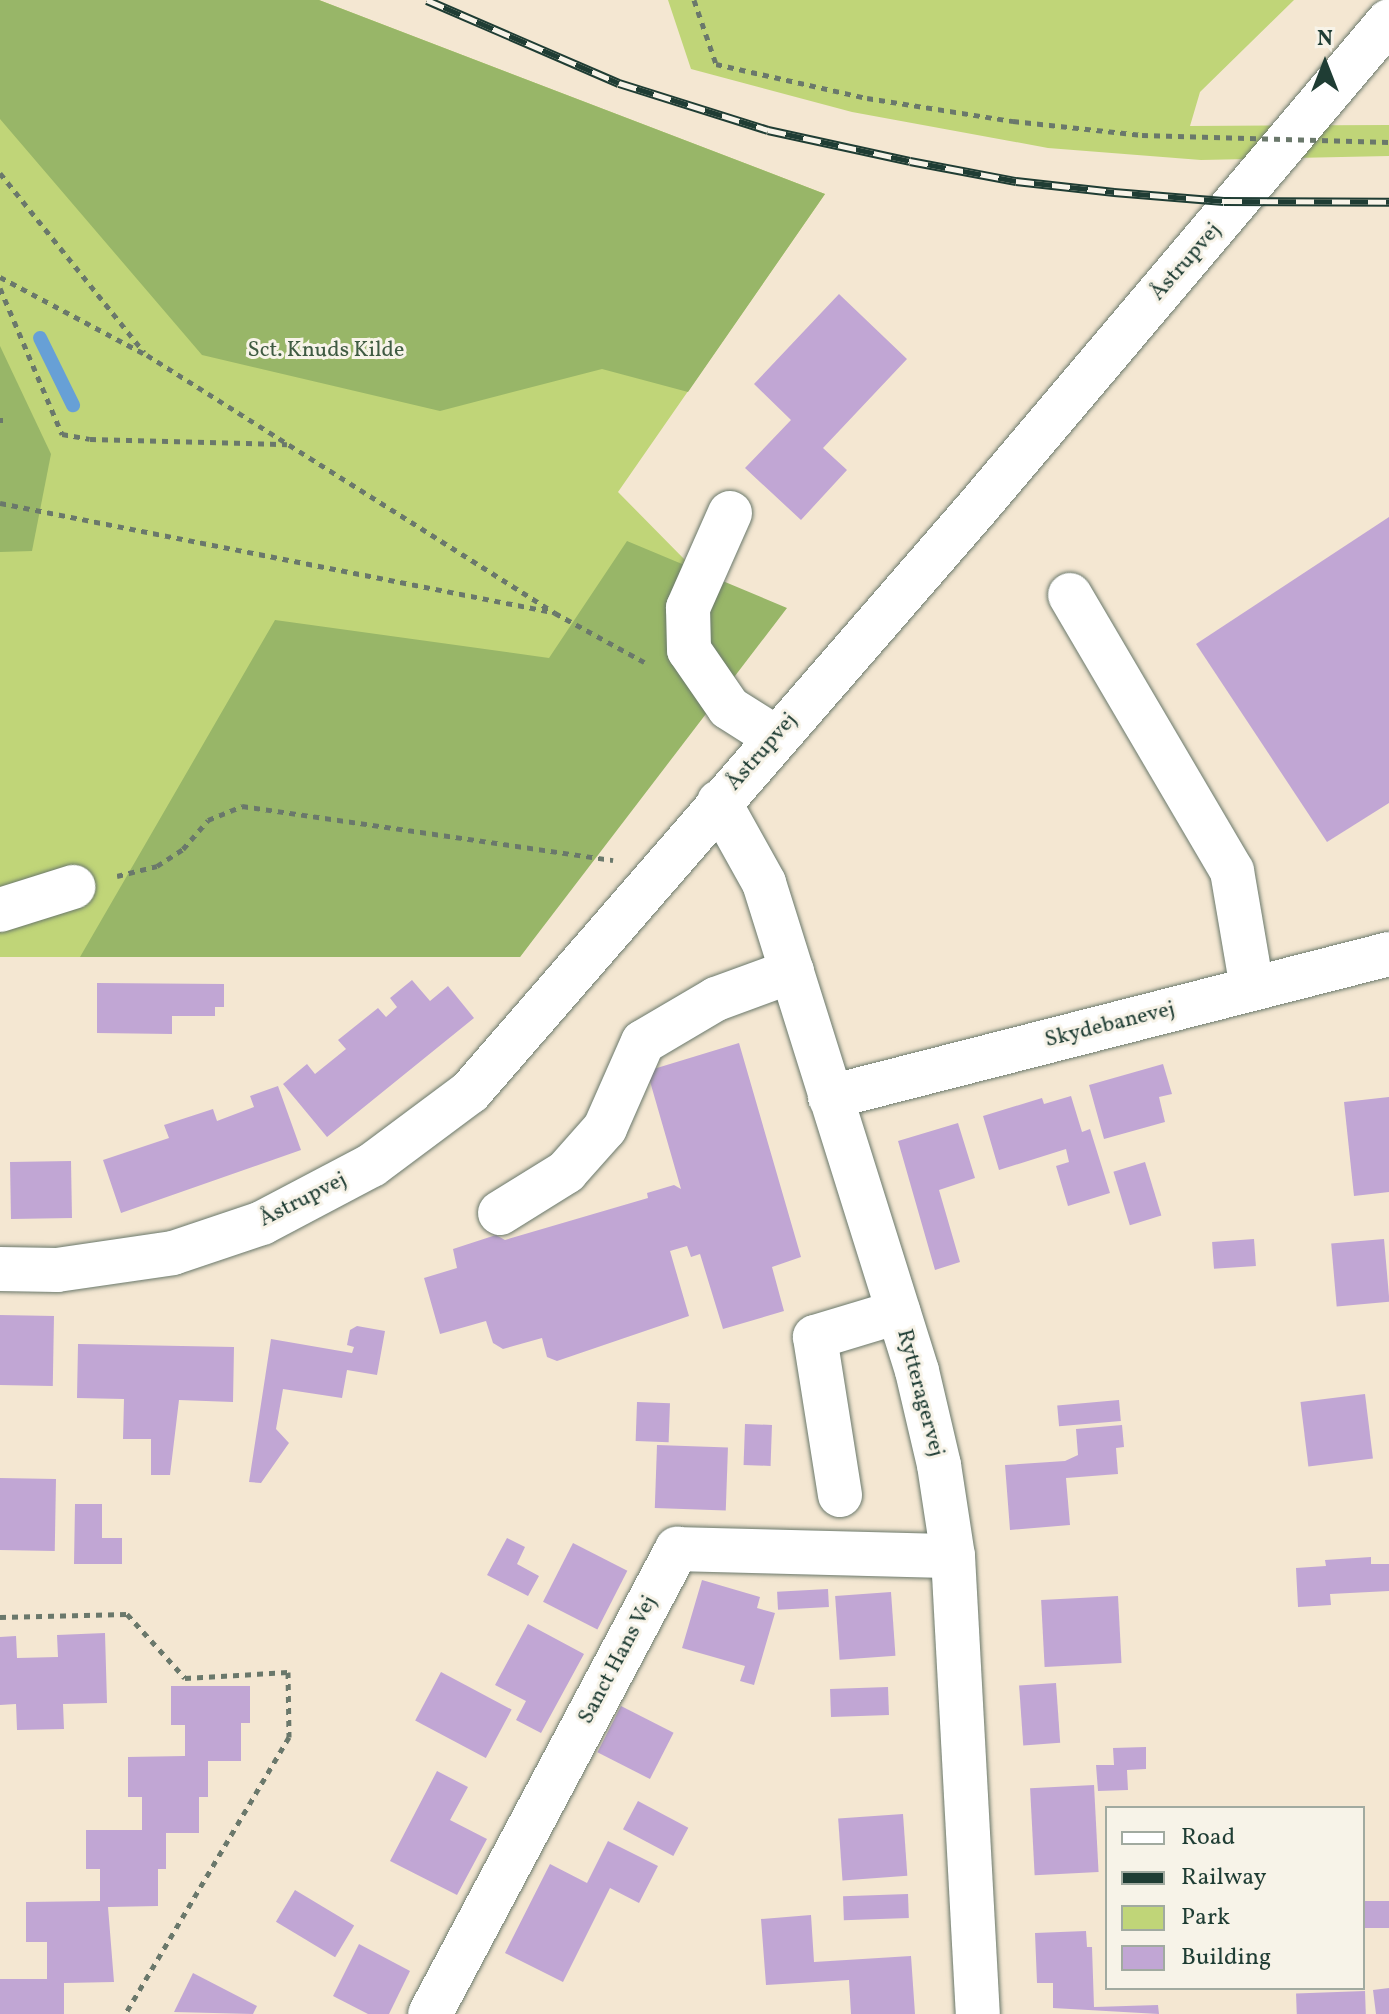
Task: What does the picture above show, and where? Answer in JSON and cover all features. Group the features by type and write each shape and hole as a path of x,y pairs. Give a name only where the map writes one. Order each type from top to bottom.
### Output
{"street":[{"name":"Åstrupvej","path":"0,1269 57,1270 173,1253 262,1223 372,1165 470,1092 775,737 977,508 1389,21"},
{"path":"730,513 688,608 689,650 729,708 775,737"},
{"path":"1070,595 1232,871 1252,988"},
{"name":"Rytteragervej","path":"719,802 764,883 898,1312 939,1465 953,1556 978,2014"},
{"path":"0,910 73,887"},
{"name":"Skydebanevej","path":"830,1097 1389,954"},
{"path":"500,1213 566,1172 605,1128 643,1042 716,999 792,971"},
{"path":"840,1495 815,1337 898,1312"},
{"name":"Sanct Hans Vej","path":"430,2014 677,1549 953,1556"}],"path":[{"path":"694,0 716,64 867,98 1013,121 1171,137 1389,142"},
{"path":"0,173 147,355"},
{"path":"0,277 147,355 555,613 649,665"},
{"path":"0,288 62,434 90,439 290,444"},
{"path":"0,503 555,613"},
{"path":"73,887 157,866 183,849 208,820 242,806 663,867"},
{"path":"0,1617 127,1614 185,1678 288,1672 289,1737 125,2014"}],"green space":[{"name":"Sct. Knuds Kilde","path":"0,0 319,0 825,194 618,492 756,632 520,957 0,957"},
{"path":"0,0 319,0 825,194 688,392 602,369 440,411 202,355 0,119"},
{"path":"668,0 1294,0 1200,92 1190,126 1389,125 1389,156 1201,160 1048,148 852,112 691,69"},
{"path":"0,346 51,454 32,551 0,552"},
{"path":"627,541 787,608 520,957 80,957 275,620 549,658"}],"building":[{"path":"839,294 907,359 823,448 847,470 801,520 745,468 791,420 754,384"},
{"path":"1389,517 1389,803 1327,842 1196,644"},
{"path":"412,980 430,1001 448,986 474,1018 327,1137 283,1084 307,1064 315,1074 346,1049 338,1040 378,1008 386,1017 397,1007 390,998"},
{"path":"97,983 224,984 224,1007 215,1007 215,1016 172,1016 172,1034 97,1033"},
{"path":"739,1043 801,1257 772,1267 784,1311 723,1329 700,1254 691,1257 687,1246 670,1251 689,1316 557,1361 547,1357 542,1338 503,1349 493,1343 486,1321 440,1334 424,1278 457,1268 453,1249 496,1235 505,1240 648,1198 647,1193 674,1185 681,1189 647,1071"},
{"path":"1163,1064 1172,1094 1159,1097 1165,1122 1104,1139 1089,1085"},
{"path":"278,1086 301,1150 121,1213 103,1160 169,1138 164,1125 213,1109 217,1121 254,1107 250,1096"},
{"path":"1071,1096 1082,1132 1090,1129 1110,1193 1068,1206 1056,1166 1069,1162 1066,1149 999,1170 983,1116 1042,1098 1044,1104"},
{"path":"1389,1097 1389,1192 1354,1196 1344,1102"},
{"path":"958,1123 975,1178 939,1190 960,1262 935,1270 898,1141"},
{"path":"71,1161 72,1218 11,1219 10,1162"},
{"path":"1145,1162 1161,1216 1130,1225 1113,1172"},
{"path":"1254,1239 1256,1266 1214,1269 1212,1242"},
{"path":"1384,1239 1389,1302 1337,1306 1331,1244"},
{"path":"0,1315 54,1316 53,1386 0,1385"},
{"path":"357,1326 385,1331 377,1375 347,1370 342,1398 283,1389 276,1429 289,1443 261,1483 249,1482 271,1339 352,1353 354,1347 347,1345 350,1330"},
{"path":"78,1344 234,1347 233,1402 179,1400 170,1475 151,1475 151,1439 123,1439 124,1399 77,1398"},
{"path":"1365,1394 1373,1459 1308,1466 1300,1402"},
{"path":"1119,1400 1121,1421 1059,1426 1057,1405"},
{"path":"637,1402 670,1403 669,1442 636,1441"},
{"path":"745,1424 772,1425 771,1466 744,1465"},
{"path":"1122,1425 1124,1447 1116,1448 1118,1474 1066,1478 1070,1525 1010,1530 1005,1465 1065,1461 1078,1455 1076,1429"},
{"path":"657,1445 728,1447 726,1510 655,1508"},
{"path":"0,1478 56,1479 55,1551 0,1550"},
{"path":"75,1504 102,1504 102,1538 122,1538 122,1564 74,1564"},
{"path":"507,1538 525,1547 517,1564 539,1576 528,1596 487,1575"},
{"path":"573,1543 627,1571 597,1629 543,1602"},
{"path":"1371,1557 1371,1564 1389,1564 1389,1591 1330,1594 1331,1605 1298,1607 1296,1568 1326,1566 1325,1560"},
{"path":"702,1580 760,1597 757,1608 775,1613 754,1685 740,1681 745,1666 682,1648"},
{"path":"828,1589 829,1607 778,1610 777,1592"},
{"path":"891,1592 895,1656 840,1660 835,1596"},
{"path":"1118,1596 1122,1663 1045,1667 1041,1600"},
{"path":"528,1624 584,1654 541,1733 516,1720 526,1701 495,1685"},
{"path":"105,1633 107,1703 63,1704 64,1729 17,1730 16,1704 0,1705 0,1637 16,1636 17,1658 58,1657 57,1635"},
{"path":"441,1672 512,1710 486,1758 415,1721"},
{"path":"1056,1683 1060,1743 1023,1745 1019,1686"},
{"path":"171,1686 250,1686 250,1723 241,1723 241,1761 208,1761 208,1797 199,1797 199,1833 166,1833 166,1869 158,1869 158,1906 108,1907 114,1982 64,1983 64,2014 0,2014 0,1979 47,1979 47,1942 26,1942 26,1902 100,1901 100,1869 86,1869 86,1830 142,1830 142,1797 128,1797 128,1757 185,1756 185,1725 171,1725"},
{"path":"888,1687 889,1715 831,1717 830,1689"},
{"path":"621,1706 674,1733 650,1779 597,1752"},
{"path":"1146,1747 1146,1769 1127,1770 1128,1790 1098,1791 1096,1765 1114,1765 1113,1748"},
{"path":"437,1771 468,1787 450,1820 487,1839 457,1895 390,1861"},
{"path":"1094,1785 1099,1872 1035,1875 1030,1788"},
{"path":"638,1801 688,1828 673,1856 623,1829"},
{"path":"903,1814 907,1876 842,1880 838,1819"},
{"path":"608,1841 658,1866 639,1903 610,1888 563,1982 505,1953 550,1864 587,1883"},
{"path":"295,1890 354,1926 335,1957 276,1922"},
{"path":"908,1894 909,1918 844,1920 843,1896"},
{"path":"1365,1901 1389,1901 1389,1928 1365,1928"},
{"path":"811,1915 814,1962 911,1956 915,2014 851,2014 849,1980 766,1985 761,1919"},
{"path":"1086,1931 1087,1947 1092,1947 1094,2007 1158,2005 1159,2014 1053,2008 1053,1983 1037,1983 1035,1933"},
{"path":"359,1944 410,1971 389,2014 368,2014 333,1996"},
{"path":"193,1973 257,2006 253,2014 174,2012"},
{"path":"1389,1988 1389,2014 1376,2014 1373,1990"},
{"path":"1365,1991 1366,2014 1297,2014 1296,1993"}],"waterway":[{"path":"40,338 73,405"}],"railway":[{"path":"427,0 619,83 768,130 910,161 1016,181 1114,192 1224,201 1389,202"}]}
